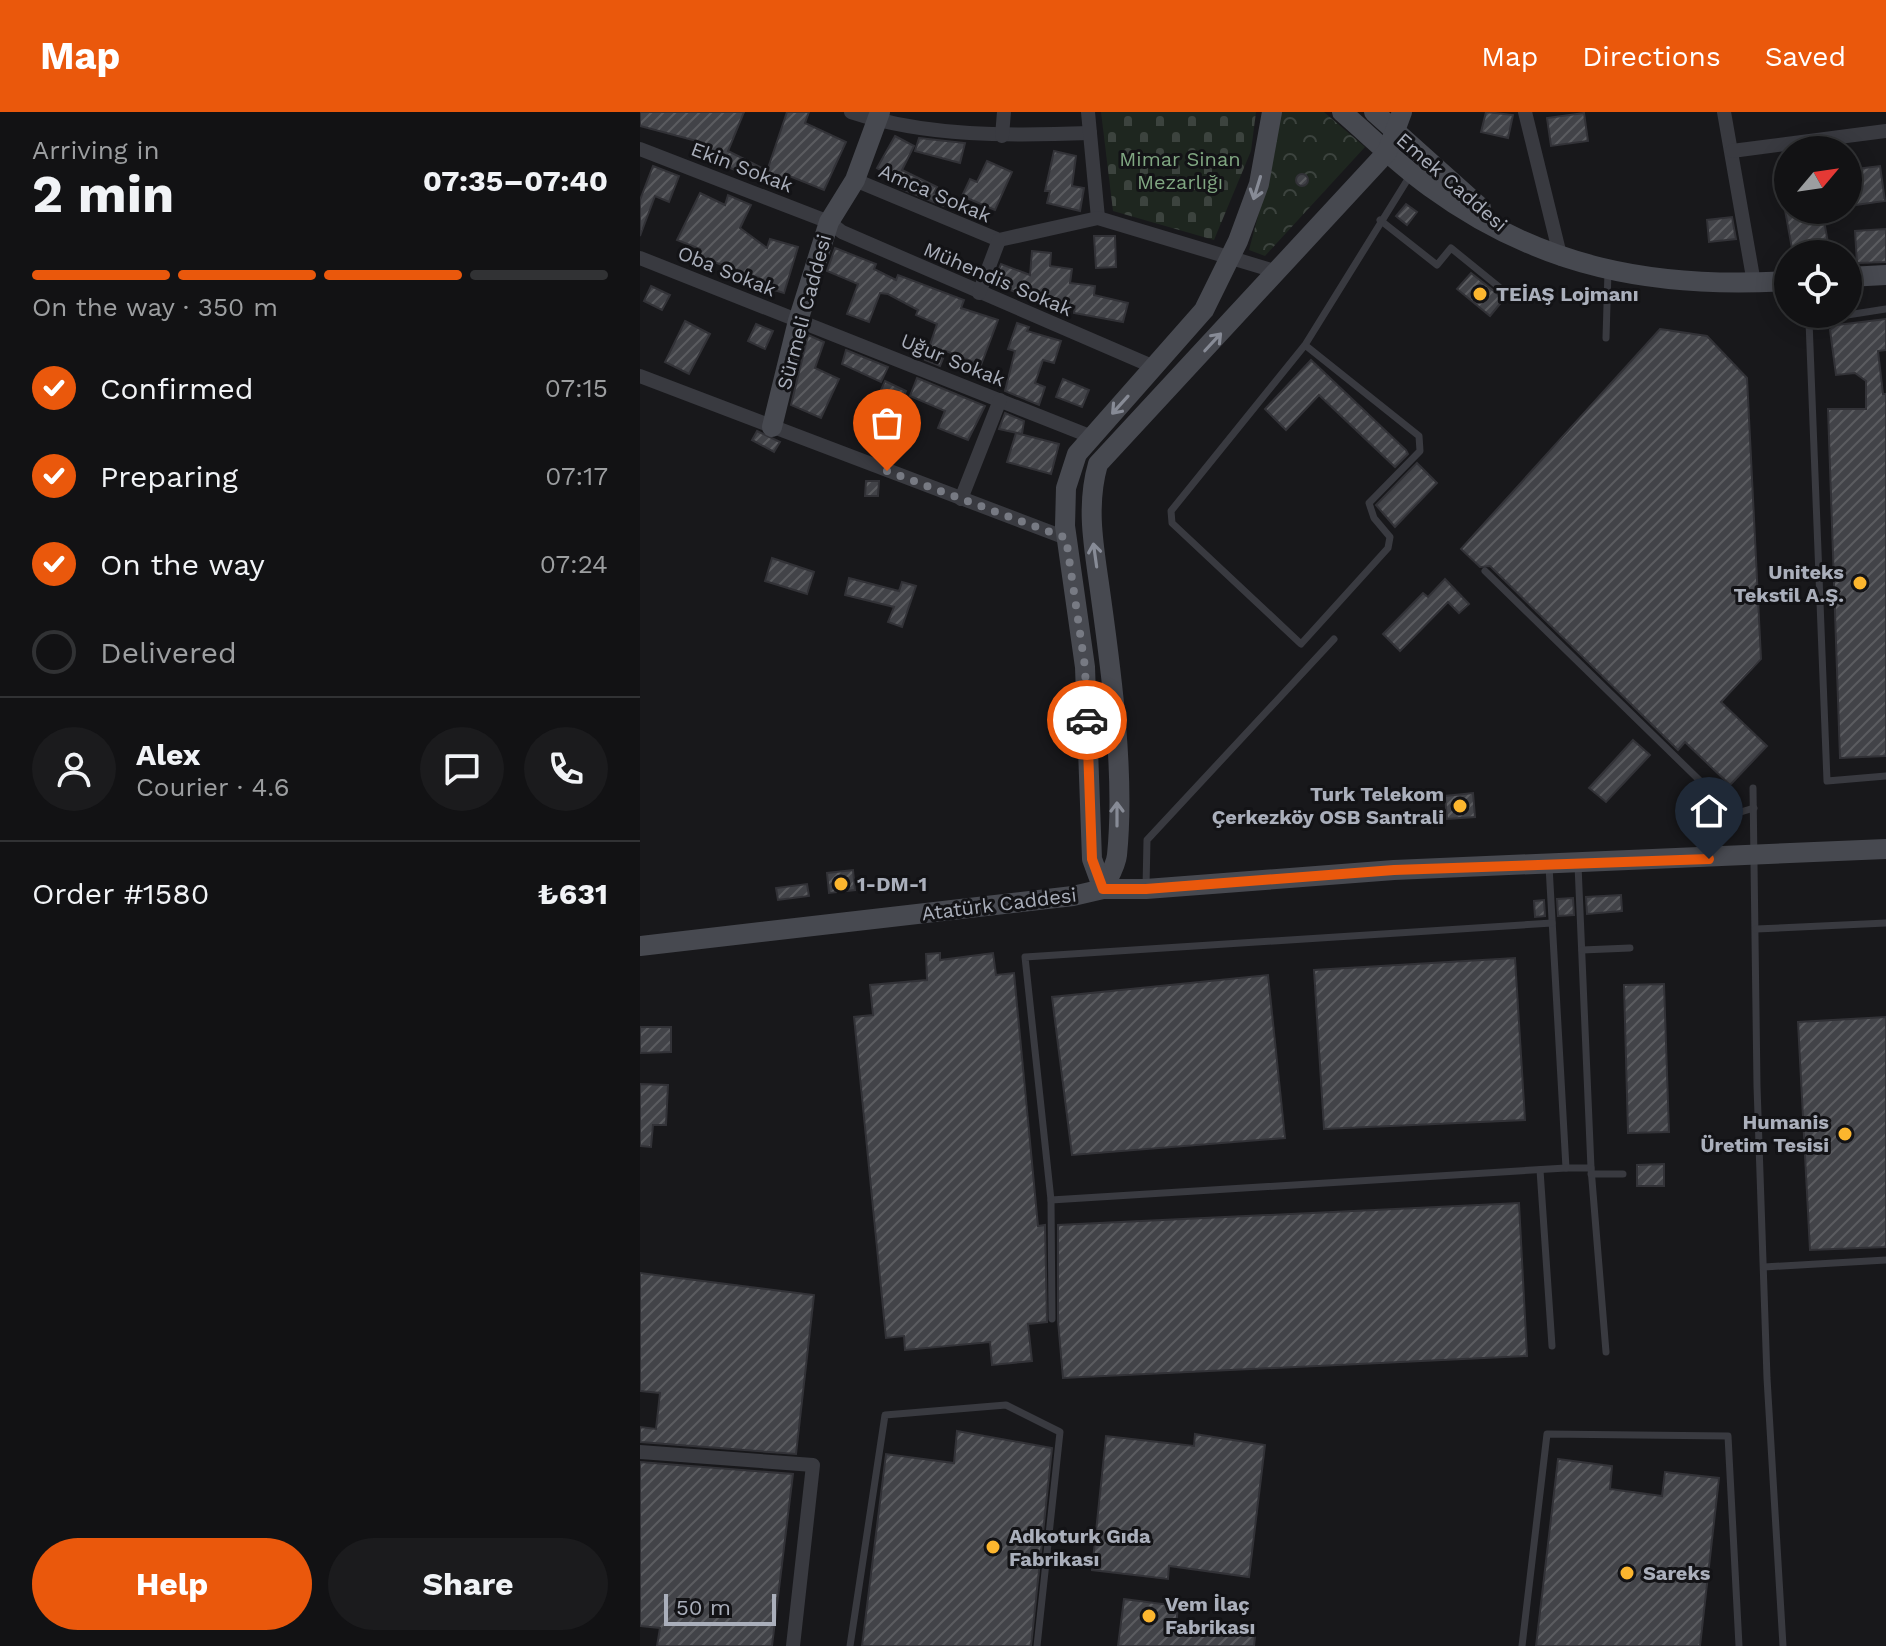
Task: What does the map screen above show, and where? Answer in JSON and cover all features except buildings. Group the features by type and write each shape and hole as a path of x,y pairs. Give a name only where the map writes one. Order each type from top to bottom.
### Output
{"street":[{"path":"851,112 1002,136 1090,133"},
{"path":"1002,136 1004,112"},
{"path":"1088,112 1098,218"},
{"path":"1103,889 1092,859 1085,667 1066,538 1066,488 1077,454 1204,310 1230,259 1259,184 1272,112"},
{"name":"Emek Caddesi","path":"1342,112 1391,143 1515,236"},
{"name":"Emek Caddesi","path":"1374,112 1412,172 1461,207 1515,236"},
{"path":"1103,889 1117,858 1117,770 1110,662 1091,524 1091,488 1098,464 1278,272 1391,143 1402,112"},
{"path":"1525,112 1561,259"},
{"path":"1724,112 1754,283"},
{"name":"Sürmeli Caddesi","path":"772,427 798,321 829,222 855,180 879,116"},
{"path":"1732,151 1886,131"},
{"name":"Ekin Sokak","path":"640,149 829,222"},
{"name":"Amca Sokak","path":"855,180 999,240 1098,218 1278,272"},
{"name":"Mühendis Sokak","path":"829,222 842,232 1154,367"},
{"path":"1515,236 1561,259 1608,271 1673,281 1774,282"},
{"path":"979,293 999,240"},
{"name":"Oba Sokak","path":"640,258 798,321"},
{"path":"1862,276 1886,275"},
{"name":"Uğur Sokak","path":"798,321 1092,437"},
{"path":"640,376 1066,538"},
{"path":"961,499 1000,400"},
{"name":"Atatürk Caddesi","path":"640,946 1073,896 1103,889 1146,889 1394,870 1886,849"},
{"path":"640,1452 813,1465 793,1646"}],"lane":[{"path":"1305,345 1419,436 1422,444 1420,451 1369,503 1374,518 1390,537 1388,548 1301,644 1172,523 1171,511 1305,345 1412,172"},
{"path":"1380,220 1437,265 1451,248 1499,287"},
{"path":"1606,338 1608,271"},
{"path":"1886,309 1809,321 1827,781 1886,776"},
{"path":"1485,571 1734,814 1754,808"},
{"path":"1146,889 1147,840 1334,639"},
{"path":"1753,788 1764,1267 1783,1646"},
{"path":"1578,863 1591,1171 1606,1352"},
{"path":"1548,864 1566,1168"},
{"path":"1052,1319 1051,1200 1025,957 1552,923"},
{"path":"1756,929 1886,923"},
{"path":"1582,950 1630,948"},
{"path":"1051,1200 1566,1168 1623,1174"},
{"path":"1540,1170 1552,1346"},
{"path":"1764,1267 1886,1260"},
{"path":"850,1646 885,1415 1006,1405 1060,1432 1037,1646"},
{"path":"1522,1646 1547,1434 1728,1436 1739,1646"}],"green space":[{"name":"Mimar Sinan Mezarlığı","path":"1101,112 1256,112 1251,151 1214,240 1113,211"},
{"path":"1279,112 1324,112 1365,147 1265,256 1249,250 1274,156"}],"way so far":[{"path":"887,471 1066,538 1085,667 1087,720"}],"place":[{"name":"TEİAŞ Lojmanı","path":"1480,294"},
{"name":"Uniteks Tekstil A.Ş.","path":"1860,583"},
{"name":"Turk Telekom Çerkezköy OSB Santrali","path":"1460,806"},
{"name":"1-DM-1","path":"841,884"},
{"name":"Humanis Üretim Tesisi","path":"1845,1134"},
{"name":"Adkoturk Gıda Fabrikası","path":"993,1547"},
{"name":"Sareks","path":"1627,1573"},
{"name":"Vem İlaç Fabrikası","path":"1149,1616"}],"route":[{"path":"1087,720 1092,859 1103,889 1146,889 1394,870 1709,859"}]}
